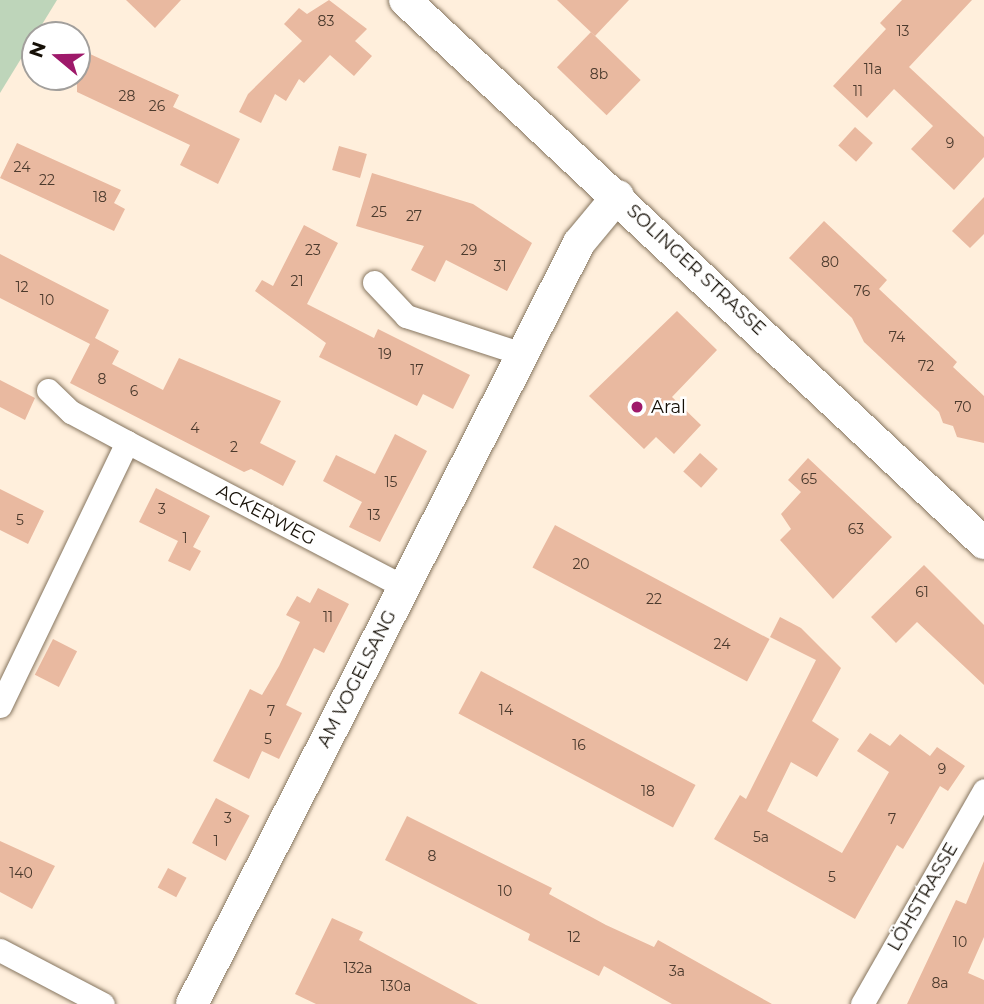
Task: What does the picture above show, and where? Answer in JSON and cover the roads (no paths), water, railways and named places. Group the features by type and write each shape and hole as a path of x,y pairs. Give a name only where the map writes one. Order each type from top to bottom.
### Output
{"main road":[{"name":"SOLINGER STRASSE","path":"405,0 618,196 984,543"},
{"name":"AM VOGELSANG","path":"192,1004 579,243 618,196"}],"street":[{"path":"373,282 406,316 522,354"},
{"name":"ACKERWEG","path":"48,390 71,412 404,587"},
{"path":"0,706 127,442"},
{"name":"LÖHSTRASSE","path":"862,1004 984,790"},
{"path":"0,950 103,1004"}],"place":[{"name":"Aral","path":"637,407"}]}
